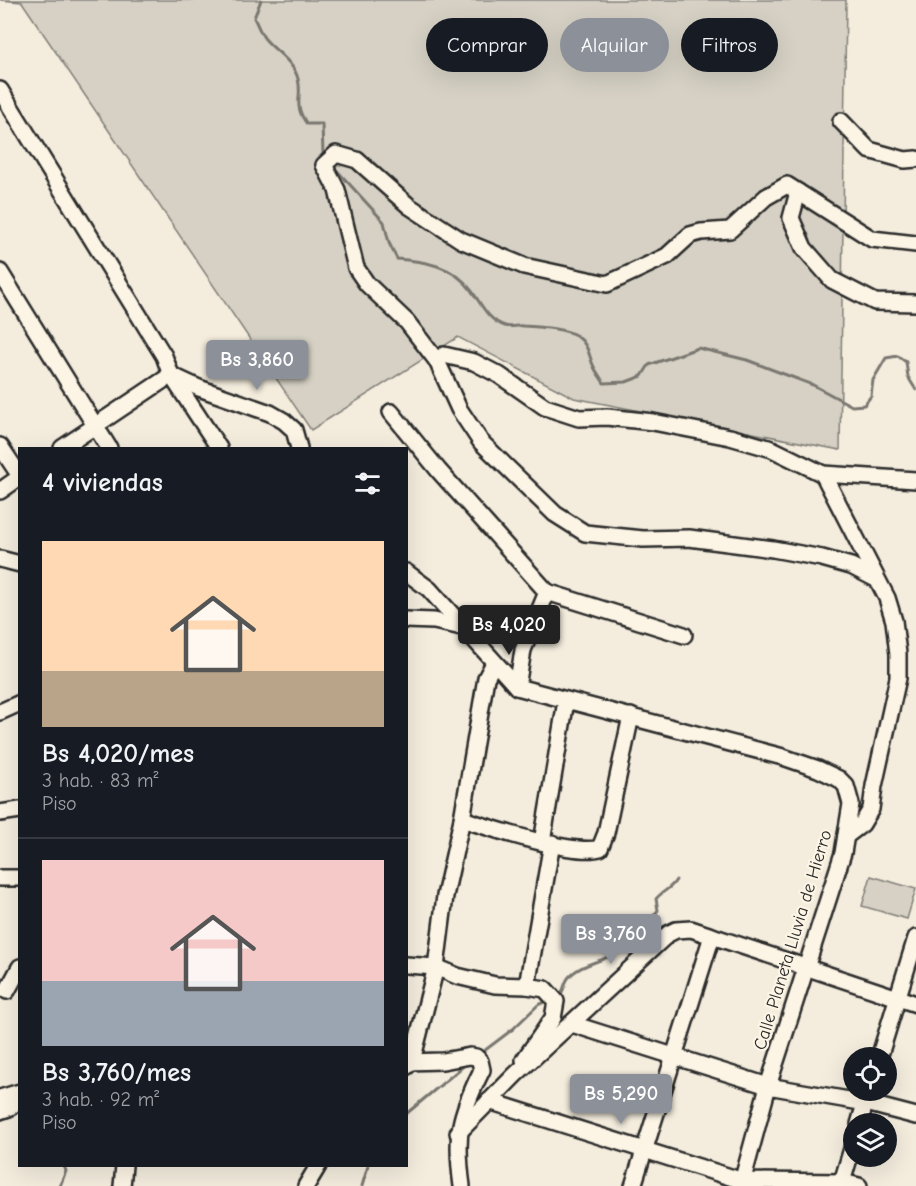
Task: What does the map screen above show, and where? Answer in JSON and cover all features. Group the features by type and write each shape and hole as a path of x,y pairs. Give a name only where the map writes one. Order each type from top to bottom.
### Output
{"street":[{"path":"0,90 164,356 171,375 218,447"},
{"path":"841,121 869,150 904,160 916,159"},
{"path":"876,579 851,566 773,549 689,538 643,539 585,532 555,514 481,442 459,409 437,361 407,322 367,284 356,267 337,190 324,165 336,154 357,160 409,206 461,240 524,266 607,284 667,256 690,235 730,230 766,197 787,185 872,239 916,244"},
{"path":"798,192 791,218 804,248 832,280 875,302 916,303"},
{"path":"0,272 108,447"},
{"path":"437,361 444,355 474,362 499,375 545,407 579,418 607,417 653,422 730,437 772,450 823,474 916,480"},
{"path":"64,447 171,375"},
{"path":"171,375 199,388 270,413 294,429 299,447"},
{"path":"391,412 439,471 547,592 684,635"},
{"path":"0,446 18,474"},
{"path":"823,474 886,598 894,621 898,654 898,678 874,786 872,809 862,824 846,836"},
{"path":"0,491 18,478"},
{"path":"0,559 18,564"},
{"path":"408,573 429,589 517,687"},
{"path":"517,687 523,650 547,592"},
{"path":"408,620 434,621 462,627"},
{"path":"462,1186 458,1132 466,1104 482,1070 480,1061 470,1056 443,1061 408,1063 436,967 445,896 462,819 486,678 494,663"},
{"name":"Calle Planeta Lluvia de Hierro","path":"517,687 783,757 818,769 838,779 846,786 851,804 843,853 768,1086 742,1184"},
{"path":"527,986 566,701"},
{"path":"0,712 18,704"},
{"path":"462,819 547,843 592,850 600,848 604,841 631,716"},
{"path":"0,813 18,810"},
{"path":"0,878 18,879"},
{"path":"458,1132 515,1075 668,934 683,928 916,1004"},
{"path":"633,1186 712,936"},
{"path":"882,1047 916,938"},
{"path":"408,965 436,967 457,976 495,986 527,986 545,989 556,1001 553,1018 515,1075"},
{"path":"9,992 18,972"},
{"path":"572,1024 768,1086 843,1094"},
{"path":"0,1098 18,1093"},
{"path":"0,1111 18,1101"},
{"path":"489,1101 742,1184 842,1182 859,1186"},
{"path":"878,1101 916,1116"},
{"path":"122,1186 124,1167"},
{"path":"306,1186 317,1167"},
{"path":"842,1182 847,1167"}],"shaded area":[{"path":"0,0 846,0 840,450 574,398 458,337 311,430 22,2"},
{"path":"871,876 916,889 907,919 862,906"}],"waterway":[{"path":"261,0 254,18 265,39 293,67 298,79 300,111 307,124 322,124 323,154 326,157"},
{"path":"332,165 384,222 389,243 397,259 428,263 456,275 471,290 485,311 505,326 551,328 572,333 587,347 594,367 604,383 626,382 642,376 649,365 698,348 747,360 813,385 852,406 864,405 871,396 873,380 886,358 898,356 906,362 908,377 916,390"},
{"path":"559,996 568,978 574,972 612,955 628,932 652,917 658,910 656,899 676,880"},
{"path":"480,1054 513,1029 538,1005 547,1001"},
{"path":"408,1112 467,1063"},
{"path":"60,1186 66,1171 64,1167"},
{"path":"362,1186 368,1167"}]}
